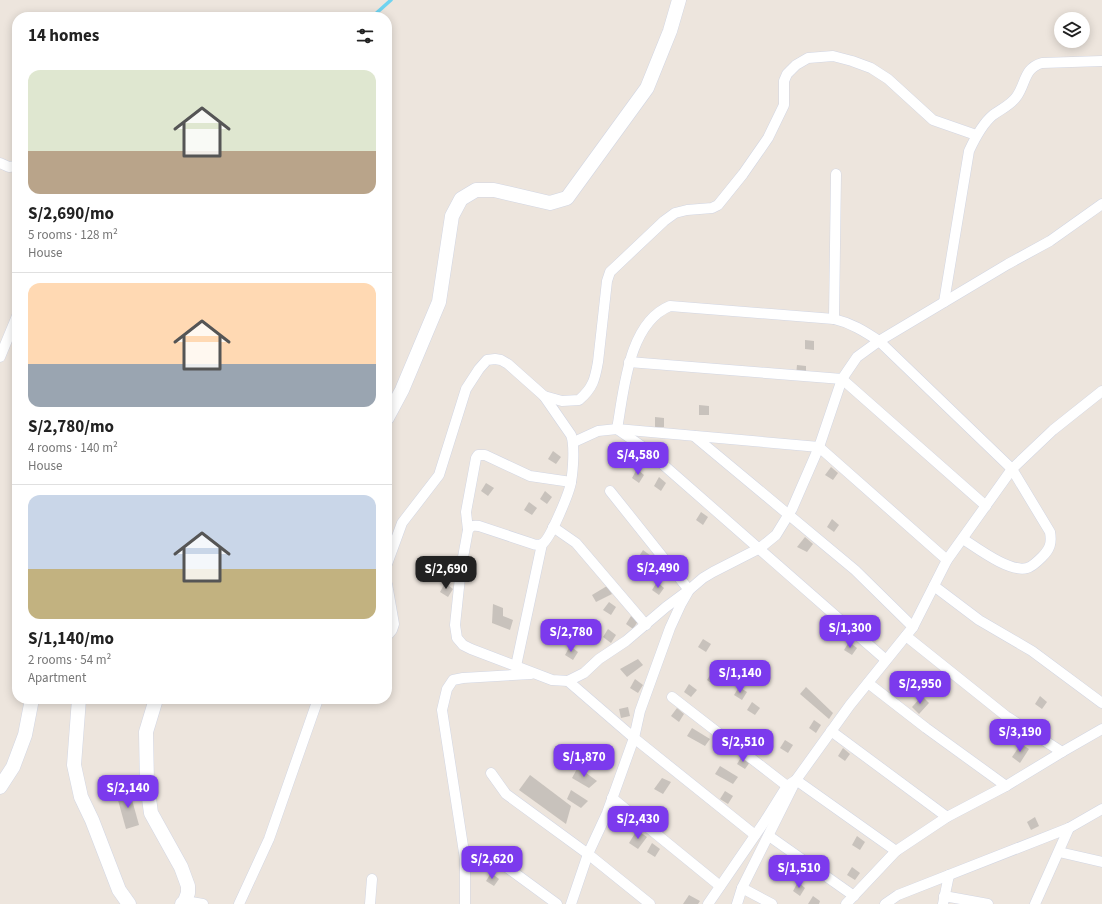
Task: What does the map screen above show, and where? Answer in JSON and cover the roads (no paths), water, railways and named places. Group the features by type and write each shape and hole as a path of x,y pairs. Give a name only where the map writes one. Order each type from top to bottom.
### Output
{"main road":[{"path":"392,409 402,390 439,302 452,216 461,199 476,190 494,190 550,203 567,198 647,88 670,31 679,0"},
{"path":"0,787 13,767 25,735 31,704"},
{"path":"79,704 74,765 81,797 92,820 119,890 129,904"},
{"path":"154,704 146,732 147,784 151,813 181,867 188,886 188,893 184,903"}],"street":[{"path":"544,396 562,401 579,400 592,387 596,375 607,281 610,272 664,221 675,213 687,210 712,208 718,205 743,174 768,138 784,105 784,81 787,74 808,58 833,56 871,68 888,79 933,120 976,135"},
{"path":"944,302 969,151 976,135 992,116 1008,105 1017,96 1030,69 1035,65 1042,63 1102,61"},
{"path":"0,163 12,166"},
{"path":"834,319 836,174"},
{"path":"571,482 530,476 485,455 478,455 476,458 466,512 468,530 461,568 455,626 457,638 463,645 552,680 568,681 584,673 598,659 646,626 666,607 713,572 760,548 776,535 792,509 819,447 842,379 857,357 879,340 1050,241 1102,204"},
{"path":"617,429 629,362 642,330 652,317 662,309 670,306 834,319 845,322 860,328 879,340 1012,469 1050,532 1052,543 1048,551 1028,568 1018,569 1002,562 963,539"},
{"path":"0,357 12,328"},
{"path":"392,551 402,524 439,475 466,390 479,369 487,360 501,360 508,364 544,396 571,435 574,442 571,482 559,515 546,540 542,544 516,666"},
{"path":"629,362 842,379 986,506"},
{"path":"737,904 742,888 796,780 831,731 913,627 947,560 1012,469 1053,430 1102,391"},
{"path":"574,442 598,430 617,429 819,447 947,560"},
{"path":"617,429 643,448 760,548 886,660"},
{"path":"694,436 855,570 913,627"},
{"path":"610,491 689,590"},
{"path":"468,530 471,526 479,526 533,544 542,544"},
{"path":"553,527 576,543 646,626"},
{"path":"934,586 979,620 1032,651 1102,702"},
{"path":"571,904 588,854 612,798 634,738 640,711 670,628 689,590"},
{"path":"392,613 394,624 392,630"},
{"path":"906,636 1006,716 1062,752"},
{"path":"465,904 465,859 442,710 447,689 453,680 462,678 536,674"},
{"path":"568,681 634,738 755,835"},
{"path":"868,683 926,728 1006,786"},
{"path":"672,697 787,786"},
{"path":"239,904 269,839 316,704"},
{"path":"846,904 896,851 947,817 1006,786 1102,729"},
{"path":"831,731 947,817"},
{"path":"491,774 506,794 588,854 650,904"},
{"path":"708,904 787,786 796,780"},
{"path":"796,780 896,851"},
{"path":"612,798 720,886"},
{"path":"885,904 898,895 1069,828 1102,809"},
{"path":"1036,904 1069,828"},
{"path":"769,836 854,896"},
{"path":"486,852 556,904"},
{"path":"1059,852 1102,862"},
{"path":"949,876 943,900 988,904"},
{"path":"370,904 372,879"},
{"path":"742,888 772,904"},
{"path":"184,903 203,904"}],"waterway":[{"path":"378,12 391,0"}]}
